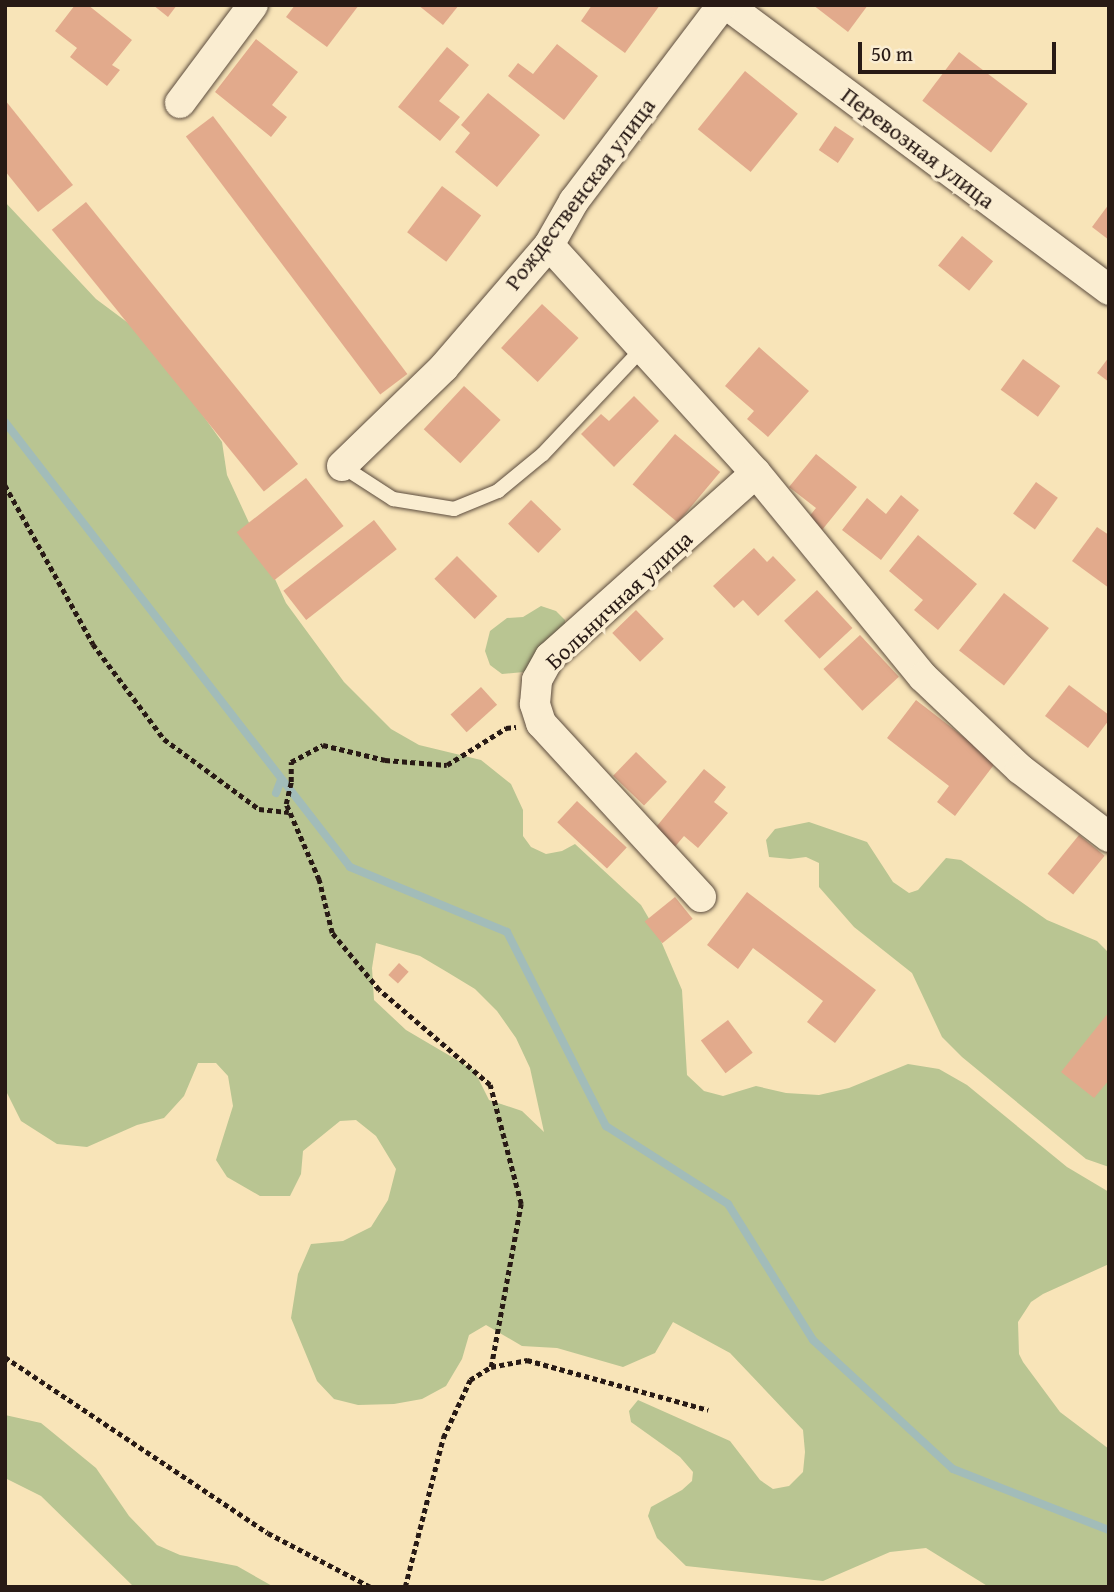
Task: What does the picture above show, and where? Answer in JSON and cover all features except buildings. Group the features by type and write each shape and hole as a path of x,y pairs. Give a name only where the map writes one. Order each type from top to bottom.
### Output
{"street":[{"path":"180,103 253,5"},
{"name":"Рождественская улица","path":"342,466 444,367 549,245 575,201 725,5"},
{"name":"Перевозная улица","path":"725,5 1109,290"},
{"path":"549,245 756,474 923,677 1020,769 1109,837"},
{"name":"Больничная улица","path":"541,723 535,704 537,680 551,657 756,474"},
{"path":"541,723 701,897"}],"lane":[{"path":"342,466 393,499 454,509 498,491 543,454 642,349"}],"path":[{"path":"5,485 93,644 164,739 259,809 290,812"},
{"path":"491,1367 520,1204 491,1085 379,990 332,933 319,880 286,804 291,782 291,761 323,745 385,760 447,765 506,728 541,723"},
{"path":"5,1357 268,1533 371,1587"},
{"path":"405,1587 443,1438 470,1380 491,1367 527,1360 708,1410"}],"green space":[{"path":"5,202 96,299 147,337 222,442 227,475 286,603 344,682 391,729 419,745 481,760 511,784 523,810 523,836 531,847 546,854 562,851 575,844 641,905 658,934 682,990 687,1075 704,1091 723,1096 756,1086 786,1093 819,1095 849,1088 908,1064 939,1069 967,1085 1067,1167 1109,1192 1109,1264 1043,1294 1031,1302 1018,1322 1019,1354 1023,1362 1060,1412 1109,1449 1109,1587 989,1587 926,1548 890,1552 823,1581 686,1566 657,1538 648,1516 651,1507 682,1490 692,1481 693,1472 680,1457 631,1422 629,1411 638,1400 730,1441 760,1480 773,1489 789,1486 803,1472 803,1430 730,1353 673,1322 655,1353 623,1367 557,1348 522,1346 486,1325 469,1335 462,1359 446,1386 422,1399 394,1404 358,1405 334,1399 317,1381 291,1318 298,1274 311,1244 343,1241 371,1227 388,1200 396,1169 376,1136 356,1120 340,1121 303,1151 301,1174 290,1196 260,1196 227,1177 216,1160 233,1106 228,1076 216,1063 198,1063 184,1096 164,1118 137,1125 87,1147 57,1144 21,1121 5,1089","holes":["376,943 420,956 475,989 497,1011 516,1038 530,1068 544,1132 522,1111 489,1100 474,1070 406,1030 374,1000 372,968"]},
{"path":"541,606 556,611 565,620 566,635 524,672 502,674 490,665 485,651 490,631 507,618 523,617"},
{"path":"809,822 867,842 893,882 909,893 918,890 946,858 961,860 1047,920 1097,941 1109,953 1109,1167 1086,1159 962,1057 942,1037 912,973 854,927 819,887 819,863 806,857 769,857 766,840 775,829"},
{"path":"5,1415 41,1423 96,1468 129,1516 157,1545 180,1555 237,1566 274,1587 134,1587 41,1496 5,1478"}],"waterway":[{"path":"5,422 350,867 507,932 606,1126 728,1204 813,1340 953,1469 1109,1530"},
{"path":"276,793 281,780"}]}
